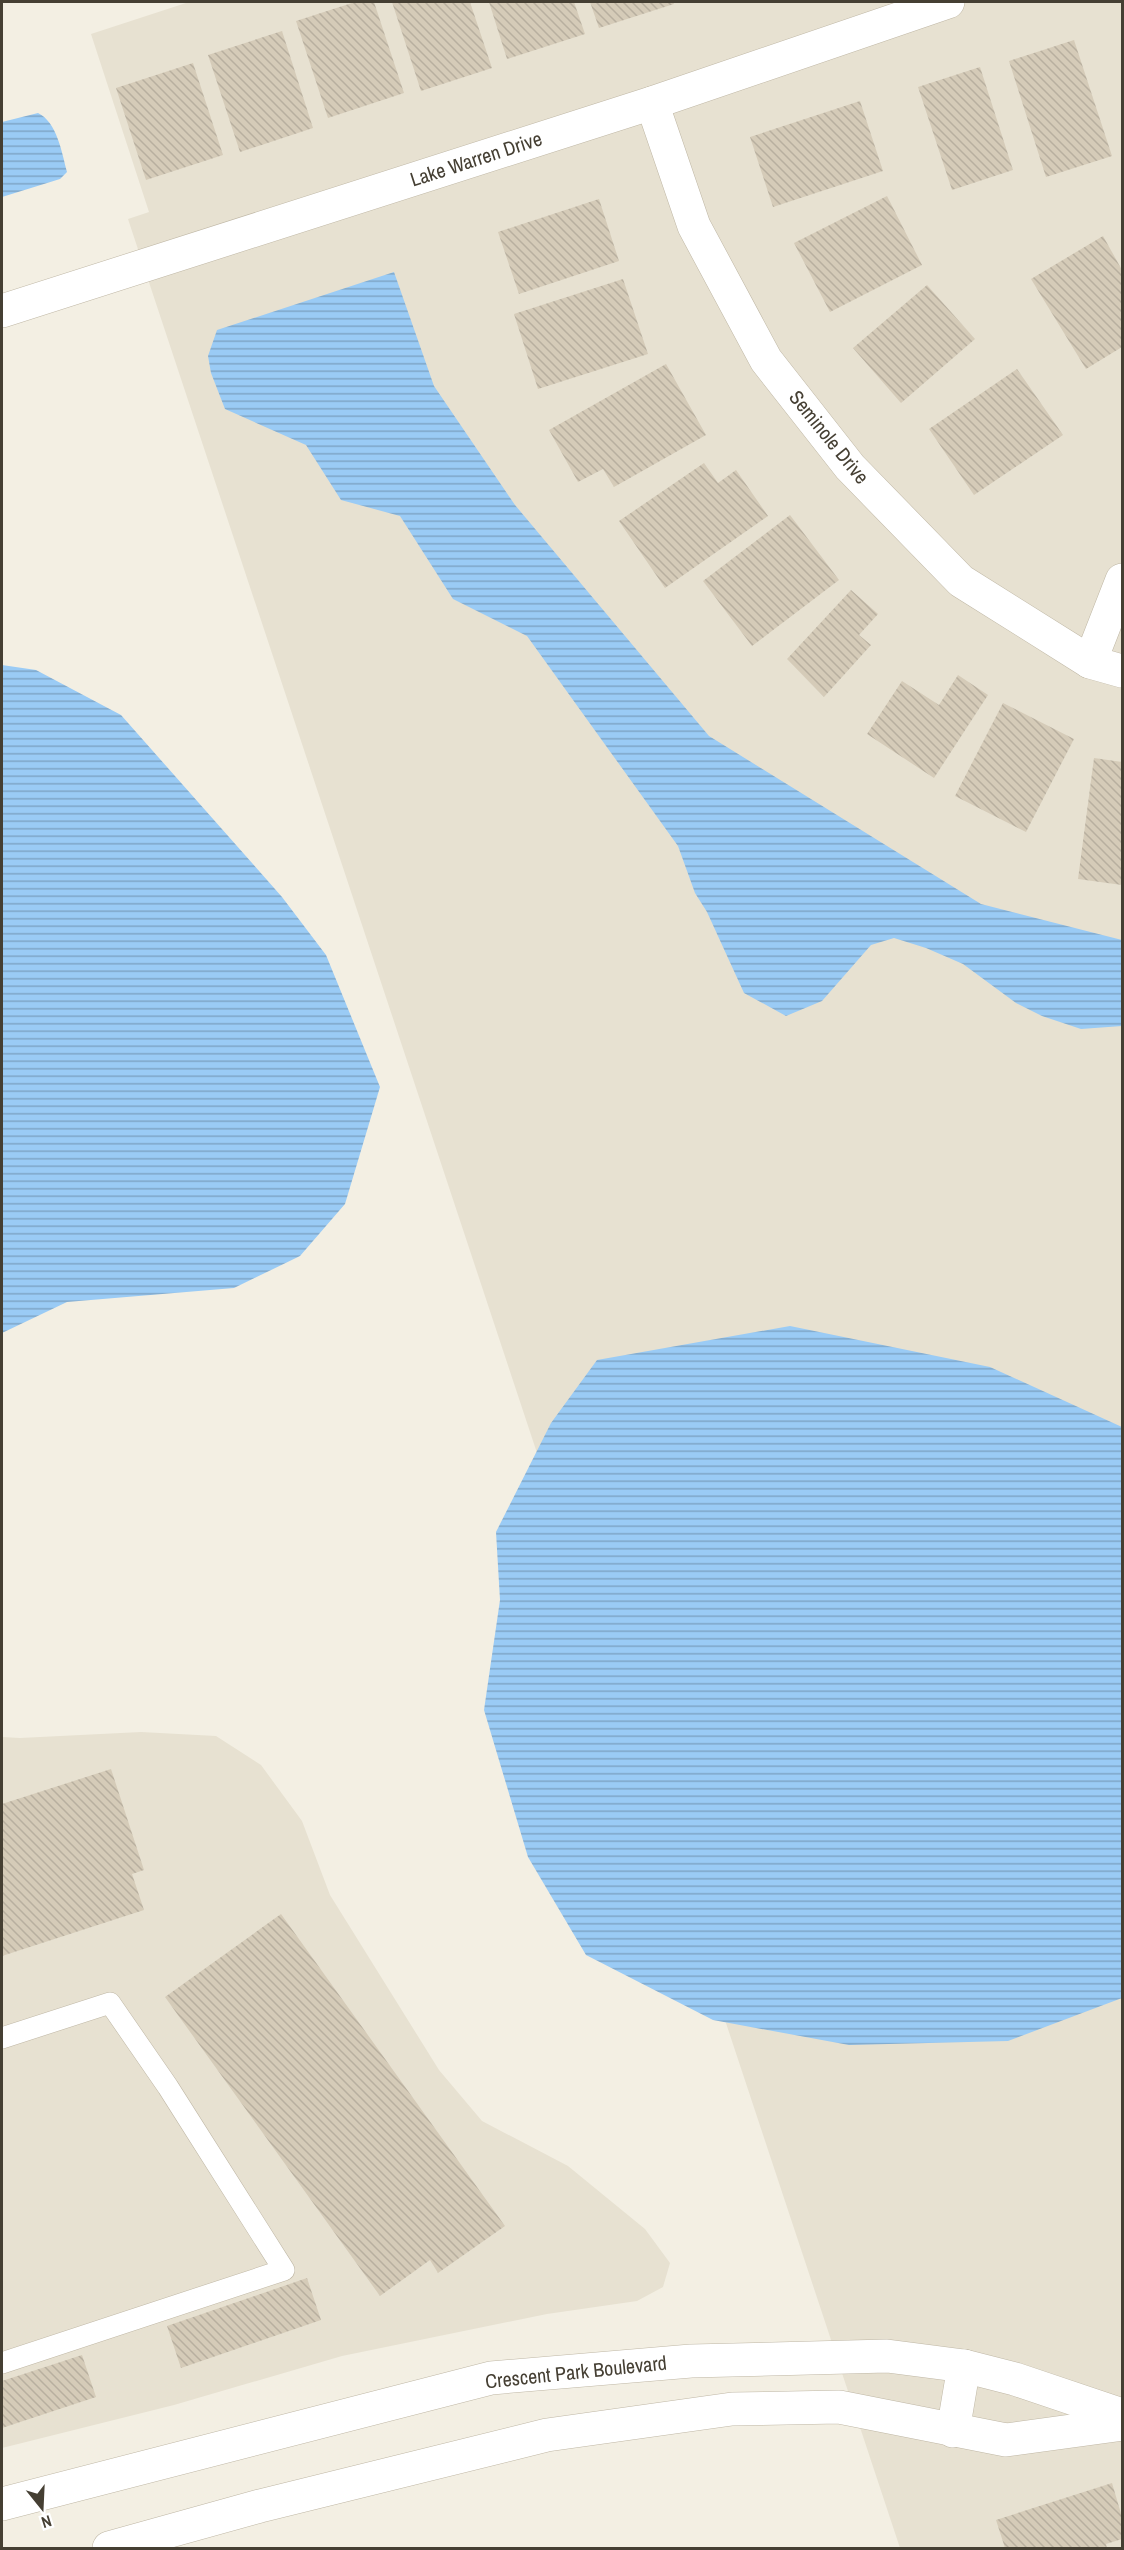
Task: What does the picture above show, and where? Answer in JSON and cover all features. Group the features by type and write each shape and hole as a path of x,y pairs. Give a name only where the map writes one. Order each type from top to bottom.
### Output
{"street":[{"name":"Lake Warren Drive","path":"2,311 652,103 948,2"},
{"name":"Seminole Drive","path":"652,103 694,226 766,360 850,467 961,581 1090,662 1122,670"},
{"path":"1090,662 1122,580"},
{"name":"Crescent Park Boulevard","path":"2,2504 491,2378 691,2361 886,2356 964,2366 1015,2379 1122,2415"},
{"path":"953,2431 964,2366"},
{"path":"109,2548 260,2506 559,2433 732,2409 838,2407 1006,2440 1122,2424"}],"lane":[{"path":"2,2038 110,2003 168,2087 284,2270 2,2363"}],"shaded area":[{"path":"189,2 1122,2 1122,2548 900,2548 128,219 149,212 91,34"},
{"path":"141,1732 216,1736 261,1765 302,1821 330,1895 439,2070 482,2121 568,2166 645,2229 670,2263 663,2287 637,2301 547,2314 342,2356 174,2405 2,2448 2,1737"}],"water":[{"path":"38,113 50,123 54,131 61,147 67,172 60,179 2,197 2,122"},
{"path":"394,272 434,386 515,505 709,736 981,904 1122,940 1122,1026 1081,1029 1042,1016 1016,1003 963,964 926,948 894,938 871,945 822,1001 786,1016 744,993 707,912 695,893 678,846 527,636 453,599 400,516 341,500 306,445 225,409 211,373 208,356 217,330"},
{"path":"2,665 36,670 121,715 282,897 326,955 380,1087 345,1204 300,1256 234,1288 67,1302 2,1333"},
{"path":"790,1326 990,1367 1122,1427 1122,1998 1008,2041 849,2045 713,2020 586,1955 528,1857 484,1710 500,1600 496,1532 551,1423 597,1360"}],"building":[{"path":"355,2 374,2 404,93 328,118 296,21"},
{"path":"392,2 470,2 492,68 421,91"},
{"path":"489,2 574,2 585,34 507,59"},
{"path":"590,2 673,2 674,4 599,28"},
{"path":"282,31 313,128 240,152 208,55"},
{"path":"1074,40 1112,156 1046,177 1009,61"},
{"path":"193,63 223,155 146,180 116,88"},
{"path":"980,67 1013,170 952,190 918,87"},
{"path":"860,101 883,171 773,207 750,137"},
{"path":"887,196 922,265 830,312 794,243"},
{"path":"599,199 619,261 519,294 498,232"},
{"path":"1103,236 1122,270 1122,347 1086,369 1031,279"},
{"path":"623,279 648,354 538,389 514,314"},
{"path":"927,285 975,339 901,403 853,348"},
{"path":"666,364 706,435 614,487 603,469 578,482 549,430"},
{"path":"1017,369 1063,435 974,495 929,429"},
{"path":"704,463 718,483 736,470 768,516 665,588 619,521"},
{"path":"790,515 839,580 752,646 703,581"},
{"path":"851,590 878,614 859,635 871,645 824,697 787,659"},
{"path":"958,675 988,695 934,778 867,734 902,681 939,705"},
{"path":"1003,703 1074,739 1026,832 955,796"},
{"path":"1094,758 1122,762 1122,885 1078,879"},
{"path":"111,1769 144,1870 132,1874 144,1910 2,1956 2,1804"},
{"path":"281,1914 505,2226 438,2273 430,2260 380,2296 165,1997"},
{"path":"307,2278 321,2320 181,2368 167,2326"},
{"path":"82,2355 96,2397 2,2428 2,2381"},
{"path":"1112,2483 1122,2517 1122,2539 1106,2544 1107,2548 1005,2548 996,2520"}]}
